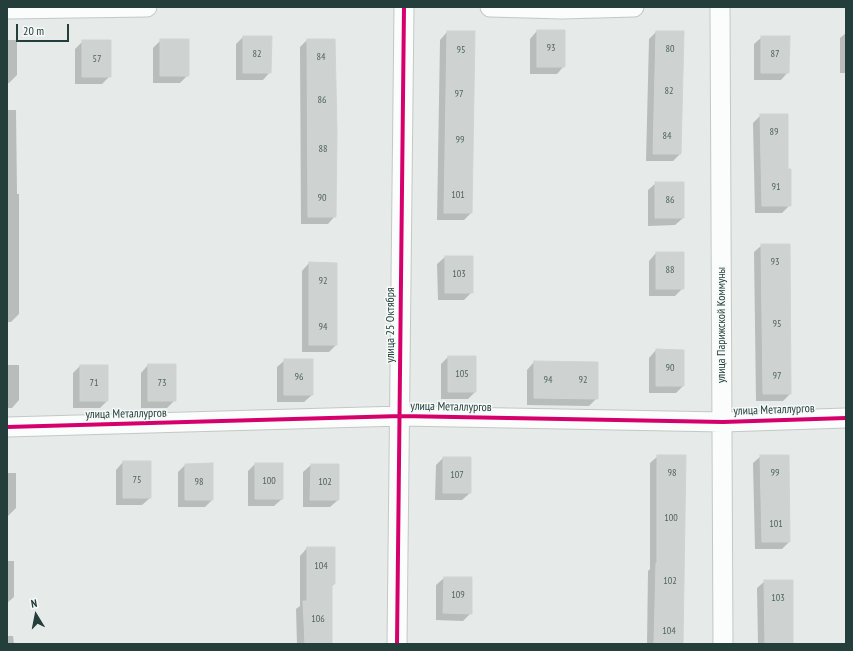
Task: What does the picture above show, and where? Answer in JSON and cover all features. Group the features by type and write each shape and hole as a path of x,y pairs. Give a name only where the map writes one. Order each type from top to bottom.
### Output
{"street":[{"path":"7,8 147,7"},
{"name":"улица 25 Октября","path":"397,644 401,416 404,7"},
{"path":"490,7 562,9 634,7"},
{"name":"улица Парижской Коммуны","path":"720,7 723,644"},
{"name":"улица Металлургов","path":"7,427 401,416 723,422 846,418"}],"building":[{"path":"537,30 565,30 565,67 537,67"},
{"path":"447,31 475,31 472,213 444,213"},
{"path":"656,31 684,31 681,154 653,154"},
{"path":"243,36 272,36 271,73 243,73"},
{"path":"761,36 790,36 789,73 761,73"},
{"path":"160,39 189,39 189,76 160,76"},
{"path":"307,39 335,39 337,131 336,217 308,217"},
{"path":"82,40 111,40 111,77 82,77"},
{"path":"760,114 788,114 788,169 791,169 791,206 762,206"},
{"path":"655,182 684,182 684,218 655,218"},
{"path":"761,244 790,244 791,394 763,394"},
{"path":"656,252 684,252 684,289 656,289"},
{"path":"445,256 473,256 473,293 445,293"},
{"path":"309,262 337,263 337,345 309,345"},
{"path":"656,349 684,350 684,386 656,386"},
{"path":"448,356 476,356 476,392 448,392"},
{"path":"284,359 313,359 313,395 284,395"},
{"path":"534,361 598,362 598,399 534,398"},
{"path":"148,364 176,364 176,401 148,401"},
{"path":"80,365 108,365 108,401 80,401"},
{"path":"657,455 686,455 683,644 654,644 657,563"},
{"path":"760,455 789,455 790,542 762,542"},
{"path":"443,457 471,457 471,493 443,493"},
{"path":"123,461 151,461 151,498 123,498"},
{"path":"213,463 213,500 185,500 185,464"},
{"path":"255,463 283,463 283,499 255,499"},
{"path":"311,464 339,464 339,500 310,500"},
{"path":"307,547 335,547 335,584 332,584 332,644 305,644 303,601 307,601"},
{"path":"444,577 472,577 472,614 443,613"},
{"path":"764,580 793,580 793,644 765,644"}],"cycle path":[{"path":"397,644 404,7"},
{"path":"7,427 401,416 723,422 846,418"}]}
